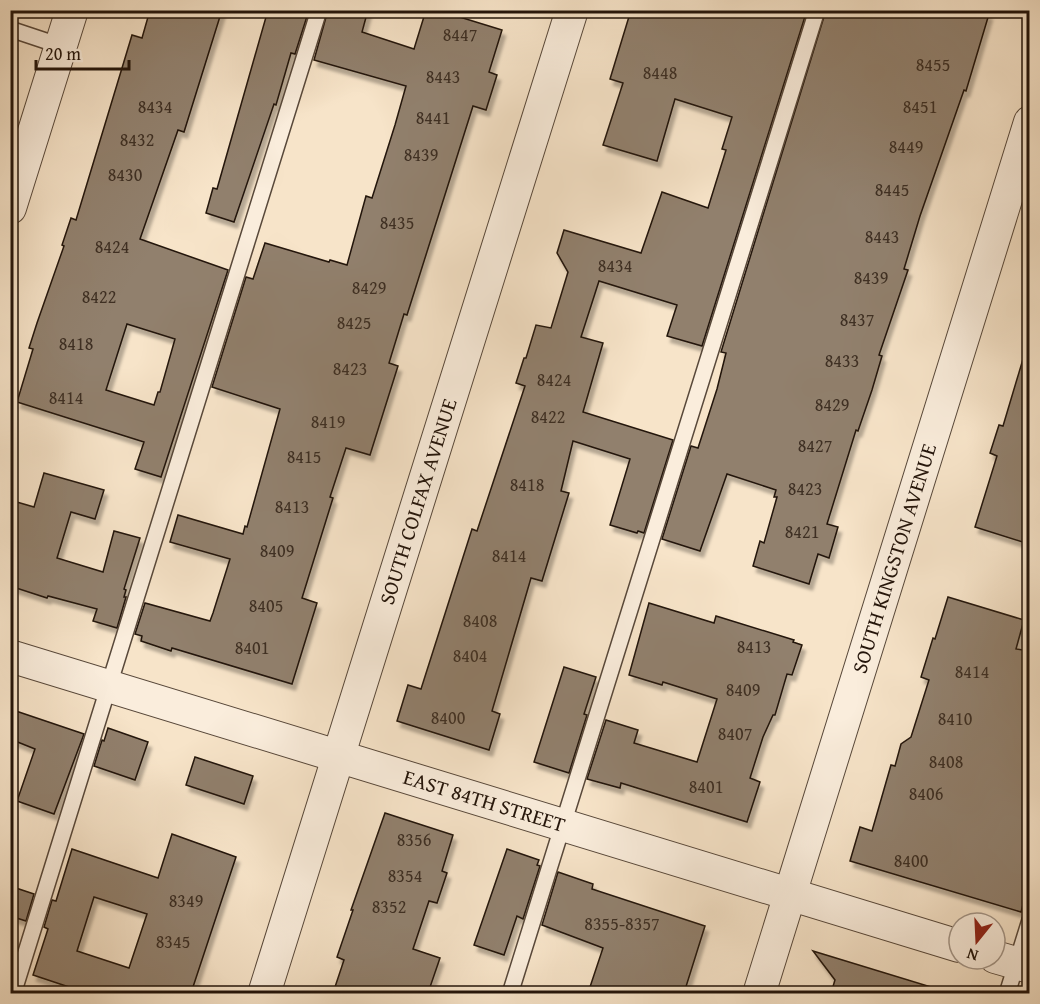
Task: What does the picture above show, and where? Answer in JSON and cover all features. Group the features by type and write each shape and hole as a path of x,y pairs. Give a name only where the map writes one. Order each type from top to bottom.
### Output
{"street":[{"path":"10,208 72,10"},
{"name":"SOUTH COLFAX AVENUE","path":"264,993 572,10"},
{"name":"SOUTH KINGSTON AVENUE","path":"759,993 1029,122"},
{"name":"EAST 84TH STREET","path":"10,656 947,942"}],"lane":[{"path":"13,993 319,10"},
{"path":"510,993 817,10"},
{"path":"10,29 61,46"},
{"path":"1007,993 1013,962 1029,920"}],"building":[{"path":"150,10 222,10 184,132 178,130 140,239 228,270 161,477 135,469 144,442 17,402 33,349 29,348 64,246 62,245 71,218 76,220 132,35 142,38","holes":["127,324 175,339 154,405 106,390"]},
{"path":"268,10 309,10 295,54 291,53 276,105 274,104 234,222 206,213 213,188 217,189"},
{"path":"328,10 368,10 362,32 414,49 426,10 437,10 502,30 489,72 497,75 486,110 473,106 407,315 404,314 389,363 398,366 370,455 346,448 330,497 333,498 302,598 317,603 292,684 172,648 171,651 141,641 142,636 135,634 145,603 210,621 213,613 230,559 170,542 178,515 243,534 245,526 247,527 280,409 212,387 246,277 253,279 265,243 347,265 366,196 372,198 395,125 406,86 314,60"},
{"path":"631,10 807,10 702,346 667,336 677,305 599,281 581,337 603,343 583,412 673,440 644,533 610,525 630,459 573,441 561,491 569,493 542,581 531,578 492,711 500,714 489,750 397,721 408,685 421,689 472,529 477,531 525,386 516,383 536,325 551,328 568,272 557,253 564,230 641,253 662,192 708,208 726,150 722,149 732,117 675,99 657,161 603,145 623,83 610,79"},
{"path":"826,10 976,10 989,14 966,91 964,90 920,216 904,269 908,270 879,355 882,356 872,390 858,431 856,430 827,524 838,527 829,558 818,554 809,584 753,566 760,541 764,543 777,497 774,497 776,490 727,474 700,551 662,539 691,446 698,448 717,389 726,353 721,352"},
{"path":"1023,359 1029,360 1029,544 975,527 997,456 990,453 999,425 1003,426"},
{"path":"44,473 104,490 95,519 71,512 57,558 103,572 114,531 140,538 124,589 126,590 124,597 126,597 117,628 93,621 97,609 48,596 47,598 10,586 10,500 34,507"},
{"path":"948,597 1024,620 1016,649 1029,651 1029,883 1021,912 850,861 860,827 872,831 891,765 895,766 901,744 911,737 929,680 921,677"},
{"path":"649,603 714,623 716,616 794,640 793,642 802,645 792,675 787,674 775,715 763,737 750,778 760,782 747,822 621,783 620,788 587,779 606,720 638,730 634,743 697,762 717,699 663,682 662,685 629,675"},
{"path":"564,667 596,677 569,773 534,762"},
{"path":"10,709 84,734 54,814 17,801 35,749 10,739"},
{"path":"108,728 148,742 135,780 94,766"},
{"path":"195,757 253,776 244,804 186,785"},
{"path":"385,813 453,835 442,871 447,873 437,903 429,901 413,949 440,958 428,993 333,993 344,960 337,957"},
{"path":"172,834 236,857 191,993 87,993 33,975 48,929 44,927 52,900 56,901 72,849 158,878","holes":["94,897 147,914 129,968 77,951"]},
{"path":"507,849 539,860 537,865 540,866 523,919 517,916 504,955 474,945"},
{"path":"558,872 593,884 592,889 705,926 684,993 588,993 603,948 542,925"},
{"path":"10,886 34,894 26,921 10,916"},
{"path":"813,951 931,987 930,993 831,993 835,980"}]}
